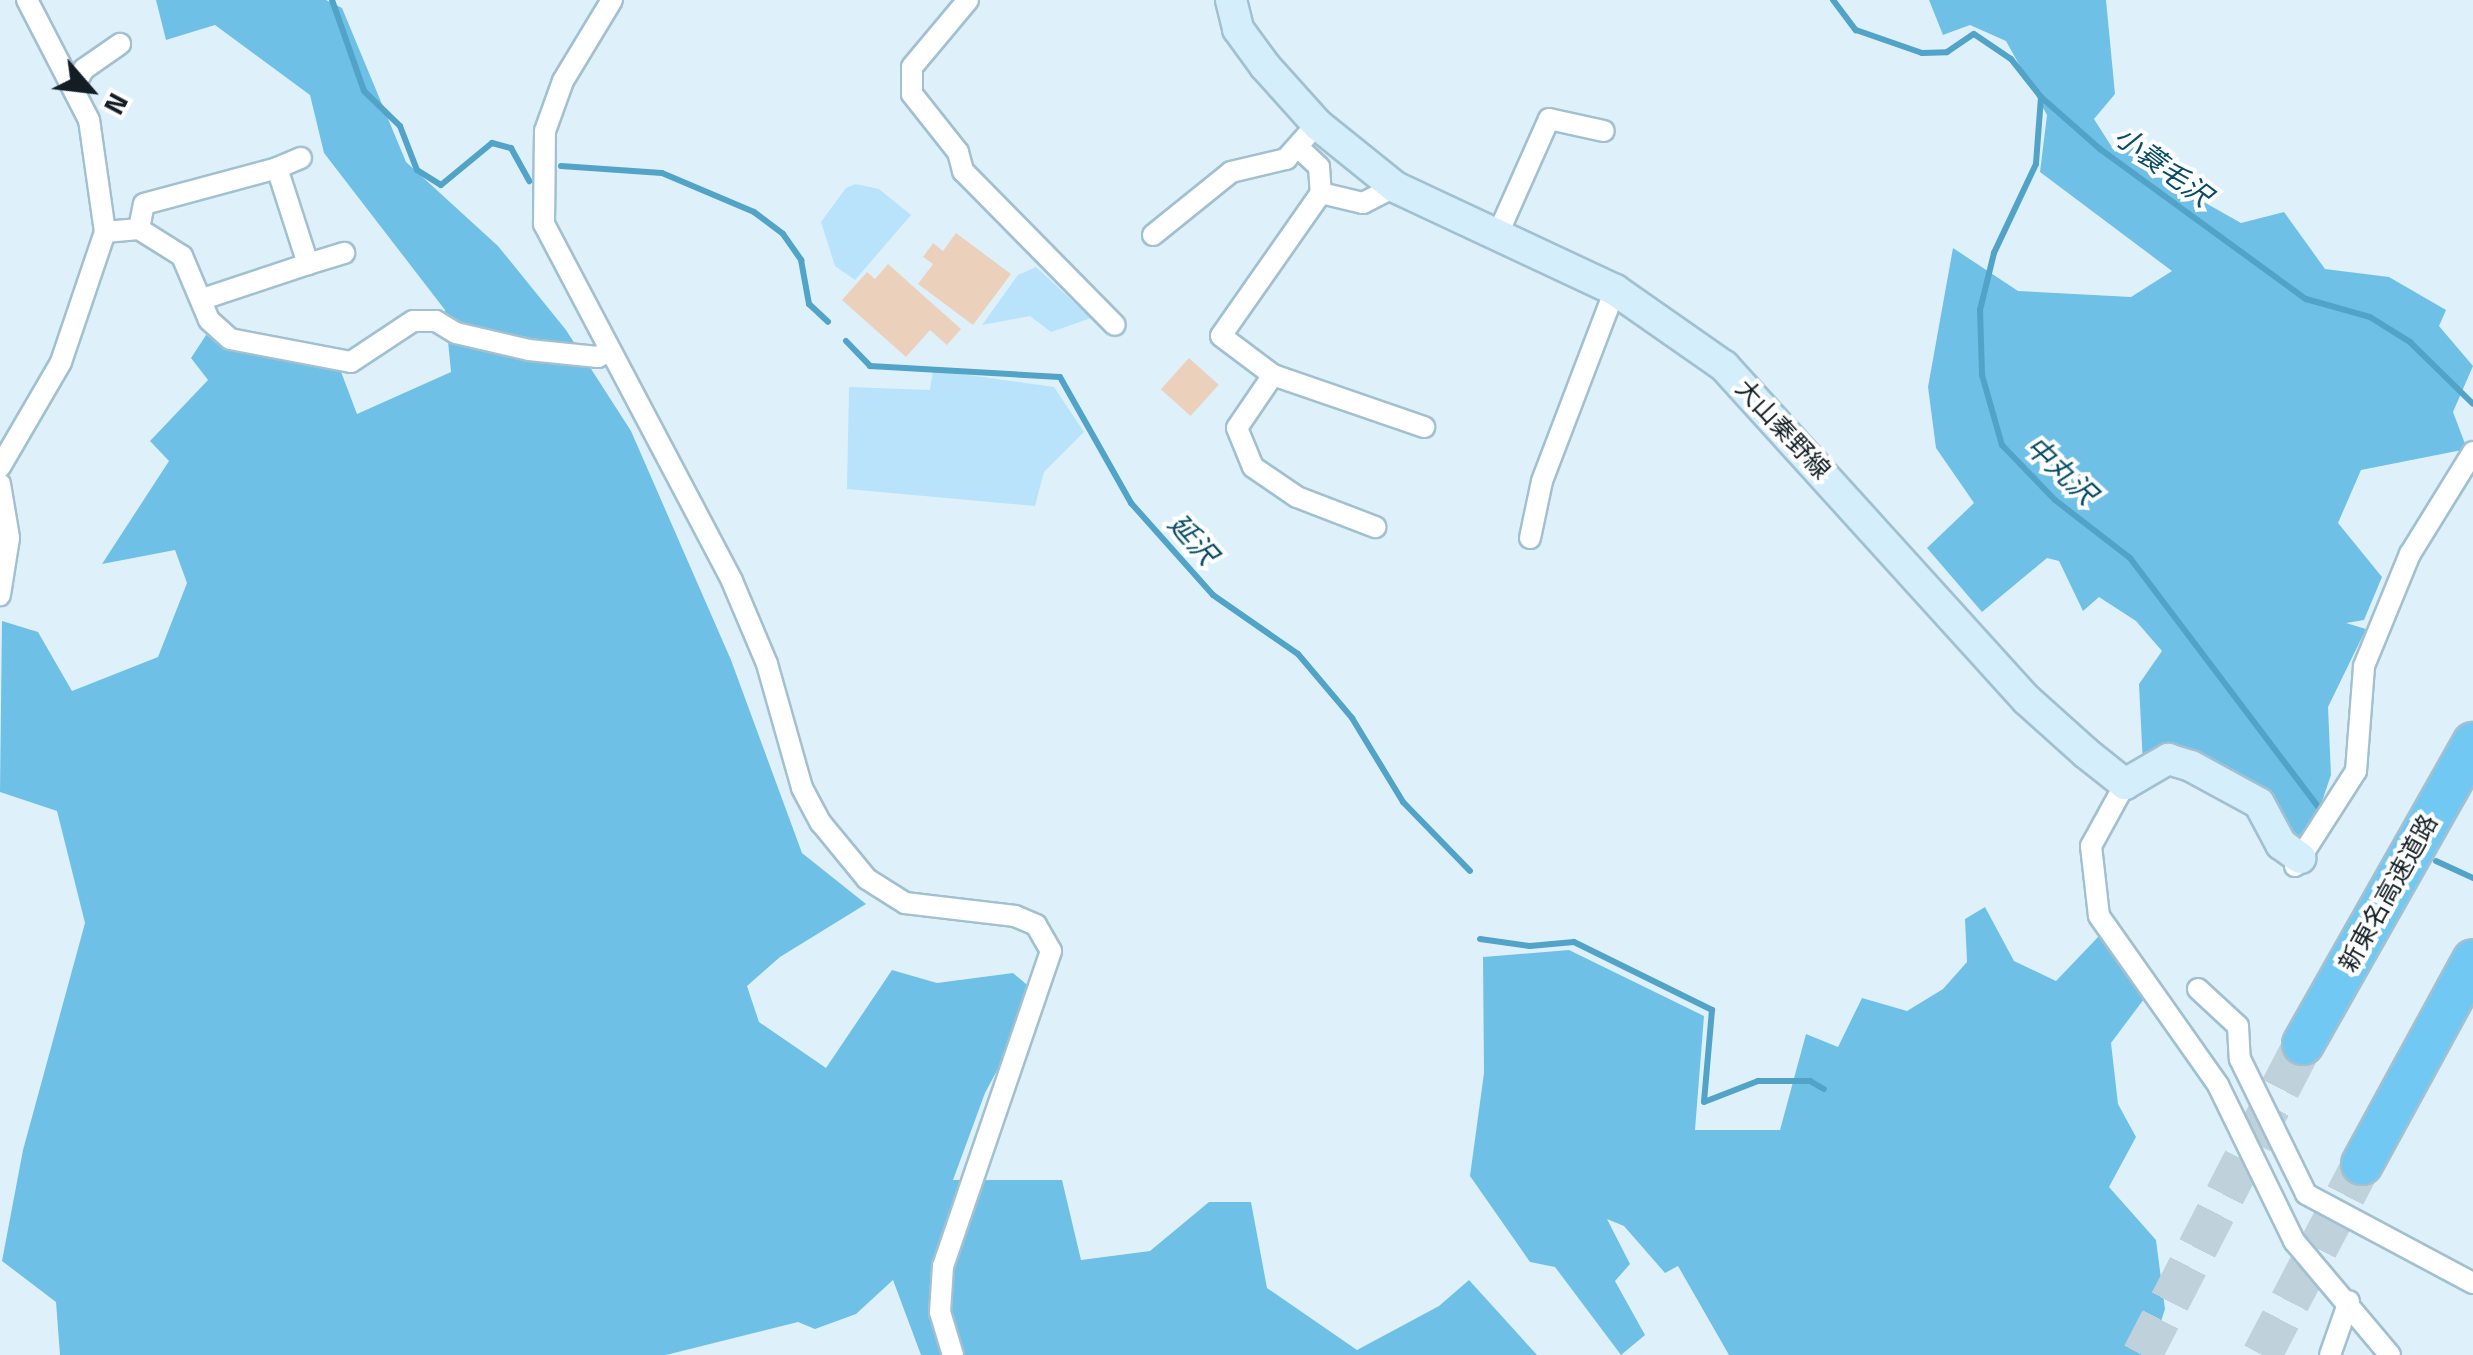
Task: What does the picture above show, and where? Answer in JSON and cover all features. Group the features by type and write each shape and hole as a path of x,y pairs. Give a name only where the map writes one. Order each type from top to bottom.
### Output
{"highway":[{"name":"新東名高速道路","path":"2304,1044 2473,743"},
{"path":"2362,1164 2473,960"}],"main road":[{"name":"大山秦野線","path":"1231,0 1238,28 1309,137 1395,187 1496,238 1615,290 1690,338 1735,376 2027,700 2125,784"},
{"path":"2125,784 2146,768 2180,761 2258,803 2281,844 2298,862"}],"street":[{"path":"0,467 61,362 105,232 89,120 75,85 26,0"},
{"path":"612,0 563,82 544,131 540,179 544,224 732,582 767,664 802,788 821,823 868,878 905,902 1015,916 1036,926 1052,951 942,1266 940,1312 953,1355"},
{"path":"968,0 912,66 912,94 958,152 963,171 1048,264 1115,325"},
{"path":"75,85 84,69 120,44"},
{"path":"1496,238 1549,119 1604,130"},
{"path":"1154,235 1230,172 1309,137 1322,193 1221,336 1273,376 1424,428"},
{"path":"139,229 144,204 301,158"},
{"path":"276,168 308,264"},
{"path":"1322,193 1363,204 1395,187"},
{"path":"105,232 139,229 182,256 209,320 230,340 352,362 377,341 424,321 529,350 598,357 609,351"},
{"path":"203,299 344,253"},
{"path":"1530,538 1542,480 1615,290"},
{"path":"1273,376 1237,428 1253,467 1297,497 1375,527"},
{"path":"2298,862 2356,771 2364,666 2410,554 2473,452"},
{"path":"0,484 10,538 0,595"},
{"path":"2125,784 2091,846 2098,916 2218,1085 2294,1240 2349,1301 2390,1355"},
{"path":"2198,989 2238,1026 2240,1059 2306,1194 2473,1284"},
{"path":"2330,1355 2349,1301"}],"shaded area":[{"path":"156,0 326,0 342,8 406,162 498,246 566,330 631,431 731,660 802,853 866,904 780,957 747,986 759,1022 826,1068 892,970 937,983 1013,973 1038,994 985,1093 953,1180 1062,1180 1081,1260 1150,1251 1209,1202 1251,1202 1267,1288 1357,1350 1439,1306 1469,1280 1537,1355 921,1355 893,1280 856,1314 815,1329 798,1322 666,1355 60,1355 56,1302 2,1261 23,1150 85,923 57,811 0,792 2,621 38,632 72,691 158,657 187,583 175,550 102,564 169,461 150,441 208,380 191,358 212,326 229,349 340,369 357,414 451,372 445,310 324,153 310,95 215,25 166,40"},
{"path":"1929,0 2106,0 2115,94 2094,119 2115,152 2141,131 2156,175 2241,223 2284,212 2325,269 2389,277 2446,310 2439,326 2473,366 2453,412 2467,449 2361,470 2338,523 2382,577 2364,620 2346,623 2366,629 2328,707 2331,775 2316,819 2297,848 2259,803 2143,765 2139,684 2162,651 2136,621 2099,597 2083,611 2059,561 2047,558 1982,612 1927,548 1974,503 1936,448 1928,387 1953,248 2018,291 2131,297 2172,271 2040,172 2047,115 2006,41 1970,25 1943,35"},
{"path":"856,184 879,189 911,215 855,280 835,266 821,222 846,188"},
{"path":"1036,267 1091,318 1051,332 1030,316 982,325 1018,275"},
{"path":"933,370 1054,387 1084,432 1044,472 1035,506 847,489 849,387 930,390"},
{"path":"1985,907 2014,961 2056,981 2099,936 2147,995 2111,1043 2118,1104 2136,1137 2109,1187 2156,1240 2165,1309 2150,1355 1729,1355 1678,1266 1665,1273 1624,1226 1607,1219 1630,1264 1615,1281 1645,1335 1621,1355 1555,1267 1530,1262 1470,1176 1484,1073 1483,957 1569,950 1704,1016 1695,1130 1780,1130 1806,1034 1838,1047 1862,998 1907,1011 1943,989 1967,962 1965,919"}],"building":[{"path":"956,233 1011,274 973,325 918,284 933,264 923,257 933,243 943,251"},
{"path":"888,264 961,329 947,345 930,330 906,357 842,300 867,272 875,279"},
{"path":"1189,358 1219,385 1191,416 1161,389"}],"waterway":[{"name":"延沢","path":"332,0 364,91 400,126 417,170 441,185 492,143 511,148 529,181"},
{"name":"小蓑毛沢","path":"1833,0 1856,30 1922,53 1947,52 1974,34 2011,59 2041,97 2100,149 2306,299 2370,317 2410,342 2473,404"},
{"name":"中丸沢","path":"2041,97 2036,164 1994,253 1980,310 1982,375 2002,445 2055,500 2130,558 2318,807"},
{"name":"延沢","path":"561,166 662,173 754,212 783,234 801,260 809,304 828,322"},
{"name":"延沢","path":"846,341 870,366 1060,377 1131,503 1213,595 1298,654 1352,718 1403,802 1470,871"},
{"name":"中丸沢","path":"2436,861 2473,878"},
{"name":"延沢","path":"1480,939 1530,946 1574,942 1712,1010 1704,1102 1758,1081 1810,1081 1824,1089"}],"tunnel":[{"path":"2142,1355 2303,1044"},
{"path":"2262,1355 2362,1164"}]}
